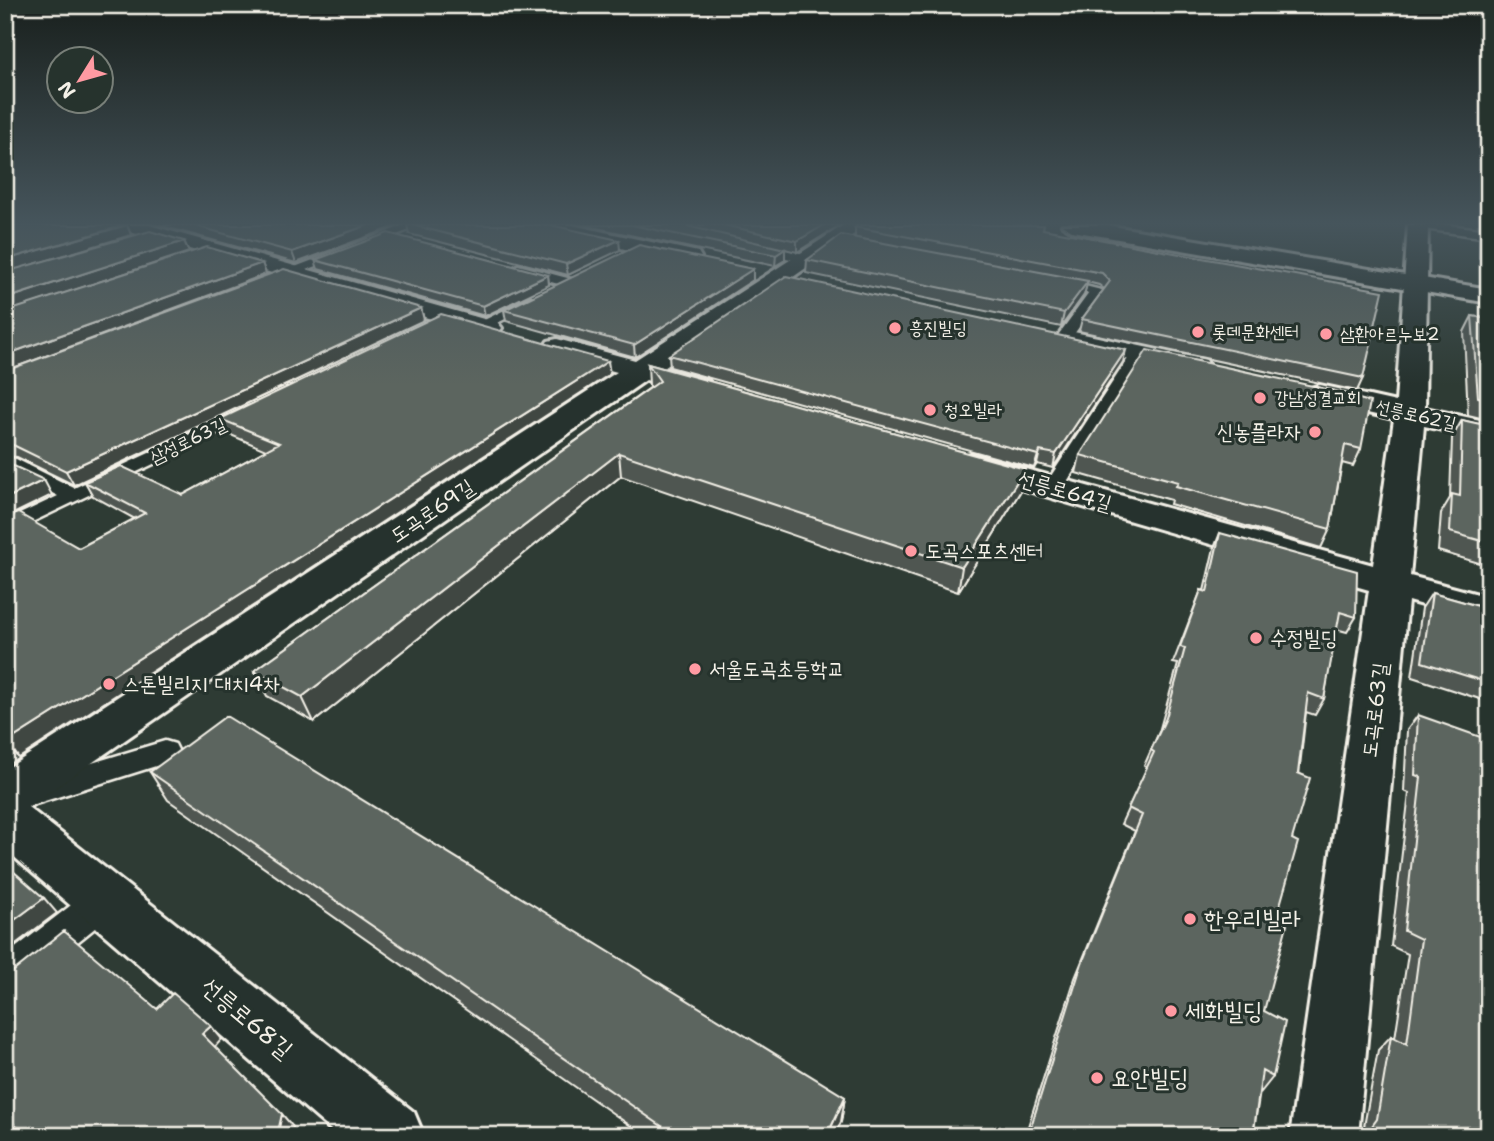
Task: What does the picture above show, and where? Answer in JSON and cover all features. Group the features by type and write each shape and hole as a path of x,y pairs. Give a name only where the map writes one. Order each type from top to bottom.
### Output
{"street":[{"path":"317,278 722,393"},
{"name":"도곡로69길","path":"5,798 642,370 783,278"},
{"path":"1382,278 1489,296"},
{"name":"도곡로63길","path":"1324,1136 1410,413 1416,278"},
{"path":"1037,332 1220,372"},
{"name":"선릉로62길","path":"1301,389 1489,431"},
{"name":"선릉로64길","path":"947,457 1489,611"},
{"name":"선릉로68길","path":"5,818 374,1131"}],"lane":[{"path":"256,284 272,278"},
{"path":"480,326 576,280 568,278"},
{"path":"1045,281 1097,291 1064,338"},
{"path":"424,328 447,316"},
{"path":"1053,488 1139,354"},
{"name":"삼성로63길","path":"5,530 267,403"},
{"path":"9,463 75,496"},
{"path":"129,470 153,482"},
{"path":"5,798 165,752"},
{"path":"5,978 104,900"}],"building":[{"path":"5,278 69,278 5,299"},
{"path":"110,278 219,278 5,355 5,312"},
{"path":"259,278 316,278 421,308 66,471 5,442 5,371"},
{"path":"382,278 541,278 483,306"},
{"path":"570,278 739,278 634,345 504,310"},
{"path":"783,278 796,278 1126,350 1056,454 1040,451 1038,455 669,355"},
{"path":"895,278 1073,278 1088,281 1064,313"},
{"path":"1107,278 1313,278 1383,291 1363,378 1082,319 1110,281"},
{"path":"441,314 608,361 5,741 5,518 18,513 79,548 145,513 85,482 121,466 183,495 279,443 220,419"},
{"path":"1472,316 1489,319 1489,400 1478,397"},
{"path":"1147,350 1359,396 1359,399 1370,402 1361,449 1345,445 1330,529 1176,486 1178,482 1080,455"},
{"path":"648,364 1025,469 962,567 619,453 302,697 254,671 660,381"},
{"path":"1462,420 1489,423 1489,543 1450,532 1452,494 1460,496"},
{"path":"5,462 44,480 5,499"},
{"path":"1220,533 1357,571 1356,617 1340,612 1324,699 1308,693 1298,773 1310,778 1292,839 1298,842 1276,919 1287,925 1264,1011 1285,1022 1273,1077 1262,1071 1253,1136 1033,1136 1029,1133 1082,963 1142,815 1128,808 1154,752 1151,750 1166,718 1185,648 1180,647 1201,590 1207,592"},
{"path":"1432,593 1489,609 1489,683 1422,662"},
{"path":"1418,715 1489,740 1489,1136 1371,1136 1372,1126 1377,1119 1391,1036 1407,1044 1421,939 1404,931 1421,777 1415,775"},
{"path":"226,716 845,1097 827,1136 676,1136 150,772"},
{"path":"5,864 44,898 5,927"},
{"path":"64,931 157,1009 173,993 211,1026 202,1034 282,1114 277,1136 7,1136 17,1127 5,1115 5,978"}],"place":[{"name":"흥진빌딩","path":"895,328"},
{"name":"롯데문화센터","path":"1198,332"},
{"name":"삼환아르누보2","path":"1326,334"},
{"name":"강남성결교회","path":"1260,398"},
{"name":"청오빌라","path":"930,410"},
{"name":"신농플라자","path":"1315,432"},
{"name":"도곡스포츠센터","path":"911,551"},
{"name":"수정빌딩","path":"1256,638"},
{"name":"서울도곡초등학교","path":"695,669"},
{"name":"스톤빌리지 대치4차","path":"109,684"},
{"name":"한우리빌라","path":"1190,919"},
{"name":"세화빌딩","path":"1171,1011"},
{"name":"요안빌딩","path":"1097,1078"}]}
